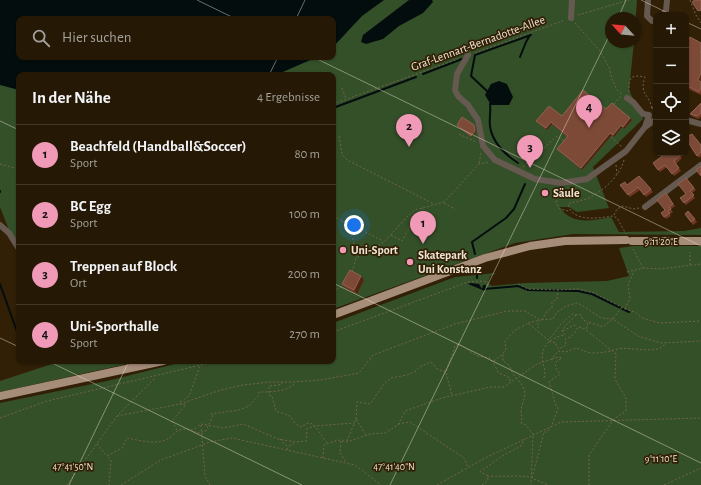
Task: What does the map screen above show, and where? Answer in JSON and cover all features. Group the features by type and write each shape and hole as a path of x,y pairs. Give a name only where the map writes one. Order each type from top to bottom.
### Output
{"main road":[{"path":"336,314 485,258 530,246 565,241 701,241"},
{"path":"0,396 149,364"}],"street":[{"path":"570,18 572,0"},
{"path":"648,0 647,16 653,21"},
{"path":"665,12 667,0"},
{"path":"468,55 457,74 455,90 458,96 468,105 478,120 483,146 495,160 546,182 561,183 587,179 626,151 646,127 655,120"},
{"path":"627,98 633,102 643,114 649,115 646,127"},
{"path":"689,120 701,124"},
{"path":"645,207 701,164"},
{"path":"0,225 9,233 16,244"}],"path":[{"name":"Graf-Lennart-Bernadotte-Allee","path":"336,103 570,18 630,0"},
{"path":"690,0 701,23"},
{"path":"570,18 600,51 609,67 617,90 627,98"},
{"path":"627,98 629,90 628,82 635,76 645,78 642,87 643,92 650,100 652,110 653,107"},
{"path":"342,88 346,99"},
{"path":"613,104 622,96 627,98"},
{"path":"460,134 483,146 479,164"},
{"path":"339,136 342,154 347,160 434,204"},
{"path":"518,171 557,136 568,144"},
{"path":"569,211 568,204 587,199 604,190 617,174 623,163 626,151 610,136"},
{"path":"356,258 384,242 415,210 444,202 468,174 479,164 495,160"},
{"path":"0,164 16,168"},
{"path":"561,183 556,203 560,209 586,218 613,216 617,218 624,231"},
{"path":"444,202 455,209"},
{"path":"613,216 617,209 623,206 633,209 645,207"},
{"path":"390,235 402,241 411,225 414,226 423,208"},
{"path":"336,218 384,242"},
{"path":"341,220 353,239 356,258 352,272"},
{"path":"633,250 643,268"},
{"path":"690,252 690,265"},
{"path":"627,272 643,268 661,269 701,264"},
{"path":"625,309 630,298 628,286 634,270"},
{"path":"336,331 468,282 484,281 488,283"},
{"path":"336,289 346,284"},
{"path":"518,284 528,288 558,290 578,289 594,293 625,309 635,312 642,318 660,323 701,321"},
{"path":"537,329 538,322 547,311 552,308 552,302 557,299 558,290"},
{"path":"494,361 506,350 505,341 514,332 528,323 553,319 556,313 566,306 577,303 601,318 613,319 638,336 665,342 701,341"},
{"path":"544,378 546,371 542,362 548,340 560,325 572,314 581,315 583,320 602,327 613,319 622,307"},
{"path":"117,416 180,404 221,390 270,382 295,382 359,373 373,355 455,324 501,312 525,311 541,320"},
{"path":"562,331 576,314"},
{"path":"586,330 588,322"},
{"path":"528,323 537,329 548,340 556,343 556,346 559,349 566,345 565,339 571,337 578,327"},
{"path":"562,331 574,325 586,330 616,354 615,379 626,398 626,410 614,420 589,455 589,485"},
{"path":"548,340 555,336 565,335 562,331"},
{"path":"552,359 558,351 566,352 576,348 590,353 605,353 612,352 618,348 644,350 657,348 664,345 665,342"},
{"path":"452,396 446,372 455,346 459,344 477,356 490,358 494,361 499,373 510,378 510,382"},
{"path":"503,354 503,361 510,366 512,374 524,388 525,402 521,411 523,418 521,423 526,425 533,434 532,478"},
{"path":"398,425 405,411 452,396 490,387 504,387 542,362 559,357 562,358 558,361 555,367 560,374 549,382 556,406 558,408 552,426 547,432 544,432 531,485"},
{"path":"347,442 356,419 357,402 370,404 384,384 391,378 407,376 416,371 419,367 431,362 437,369 446,372"},
{"path":"0,418 47,401 207,364"},
{"path":"180,404 182,400 188,399 200,366"},
{"path":"67,485 117,416 156,377"},
{"path":"283,382 279,385 269,386 269,392 272,396 276,411 290,416 295,423 301,426 308,422 314,426 327,444"},
{"path":"107,456 122,448 127,438 143,441 163,442 178,430 185,428 193,430 197,433 206,431 213,415 212,414 239,410 249,406 259,395 258,392 269,392 289,388 295,382"},
{"path":"178,430 172,421 186,405 180,404"},
{"path":"437,485 469,468 487,456 561,422 701,418"},
{"path":"356,419 366,435"},
{"path":"323,458 324,445 341,441 347,442 366,435 385,433 398,425 410,422 464,458 469,468"},
{"path":"201,424 223,428 244,424 280,439 296,442 306,441 307,429 314,426 354,423"},
{"path":"193,430 201,424"},
{"path":"201,424 204,444 202,452 205,476 210,485"},
{"path":"121,485 161,460 204,444 232,438 355,465 381,485"},
{"path":"280,439 288,447"},
{"path":"524,439 521,446 502,456 480,472 487,476 503,477 512,475 532,478 548,485"},
{"path":"341,441 339,453 348,464"},
{"path":"287,450 288,447 296,442"},
{"path":"97,444 111,460 109,485"},
{"path":"664,485 701,468"},
{"path":"482,485 488,480 487,476"}],"green space":[{"path":"0,0 637,0 636,12 605,12 605,48 633,48 629,90 643,119 593,167 609,208 577,212 569,207 560,207 564,213 576,219 597,220 611,217 619,232 684,231 701,228 701,235 573,234 515,243 336,308 336,72 16,72 16,240 9,230 0,207"},
{"path":"633,246 701,246 701,485 0,485 0,403 107,381 175,364 336,364 336,322 455,277 496,273 490,276 488,283 492,286 525,283 607,281 629,276 619,248"},
{"path":"52,364 126,364 0,392 0,381"}],"shaded area":[{"path":"0,0 384,0 362,16 336,44 336,16 16,16 16,60 310,60 283,72 16,72 16,89 0,85"},
{"path":"409,0 432,0 433,2 423,13 399,26 383,39 366,44 361,42 363,35"},
{"path":"499,81 507,84 513,97 509,105 491,105 485,95 491,84"},
{"path":"468,284 479,284 482,289 483,285 486,285 485,291"}],"building":[{"path":"694,0 701,0 701,11 698,11 692,2"},
{"path":"690,37 701,43 701,73 698,80 701,82 701,88 699,92 689,87"},
{"path":"583,90 606,109 612,103 630,118 623,127 621,125 613,135 610,133 581,168 557,149 568,136 551,122 546,128 536,121 549,106 562,116"},
{"path":"701,103 701,113 697,116 690,114"},
{"path":"462,117 474,125 475,131 471,136 457,125"},
{"path":"692,134 701,145 701,152 697,156 689,144 689,136"},
{"path":"662,156 680,156 674,161 679,168 672,174 665,165 658,170 653,163"},
{"path":"701,166 701,176 696,170"},
{"path":"639,176 651,189 644,195 638,187 628,195 620,185 625,182 627,185"},
{"path":"686,178 694,188 690,191 694,195 684,203 680,198 686,194 678,184"},
{"path":"666,193 673,204 669,207 671,209 668,211 670,213 664,217 661,213 665,210 657,200"},
{"path":"688,211 695,219 691,222 685,214"},
{"path":"350,270 361,276 354,290 342,284"}],"waterway":[{"path":"520,57 530,35"},
{"path":"488,92 471,76 475,55 531,35"},
{"path":"423,74 462,59"},
{"path":"336,107 416,77"},
{"path":"490,104 491,132 500,148 518,163"},
{"path":"475,254 472,242 506,218 514,209 525,184"},
{"path":"477,268 477,278"},
{"path":"0,284 16,329"},
{"path":"484,289 518,286 528,290 578,291 592,294 629,312"}],"place":[{"name":"Uni-Sporthalle","path":"589,128"},
{"name":"BC Egg","path":"409,147"},
{"name":"Treppen auf Block","path":"530,168"},
{"name":"Säule","path":"545,193"},
{"name":"Beachfeld (Handball&Soccer)","path":"423,244"},
{"name":"Uni-Sport","path":"343,250"},
{"name":"Skatepark Uni Konstanz","path":"410,262"}]}
